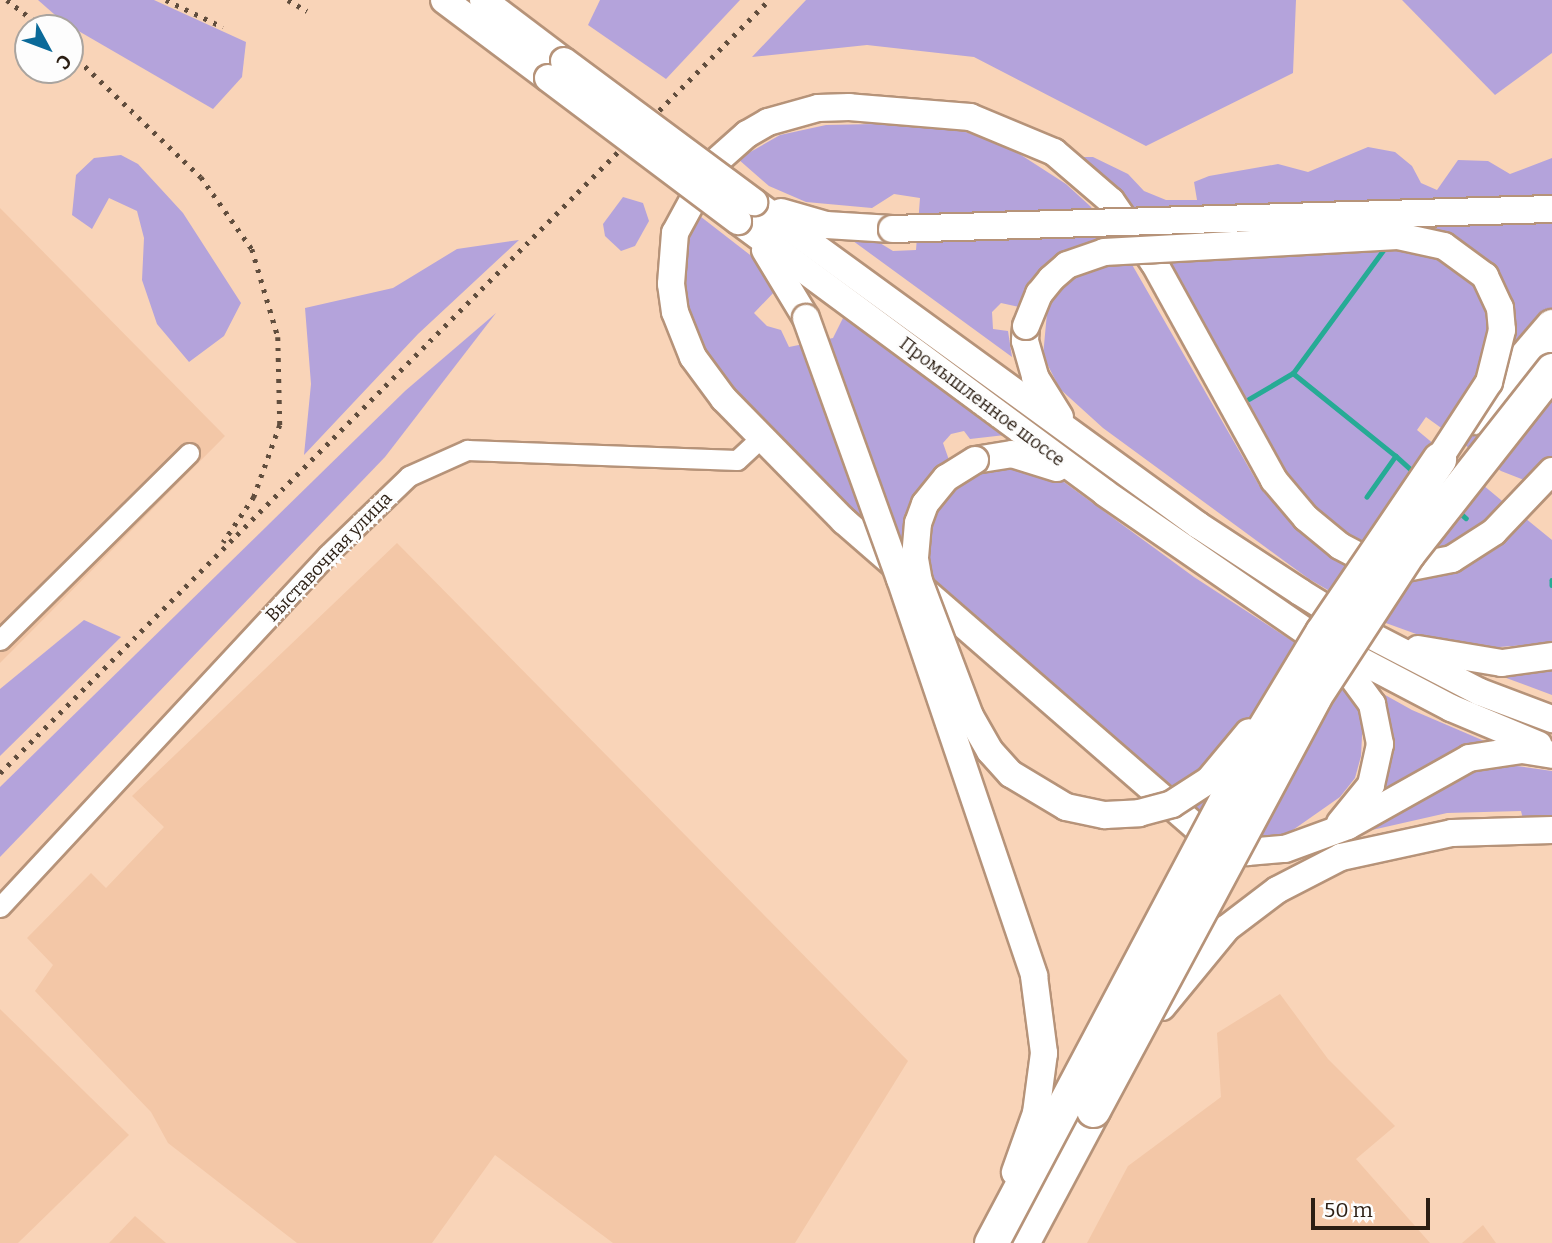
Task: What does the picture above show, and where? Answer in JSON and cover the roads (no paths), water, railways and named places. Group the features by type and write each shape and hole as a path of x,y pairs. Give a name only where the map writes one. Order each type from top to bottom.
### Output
{"highway":[{"path":"989,1243 1315,632 1439,459 1552,326"},
{"path":"1022,1243 1314,696 1443,505 1552,370"}],"main road":[{"name":"Промышленное шоссе","path":"444,0 556,70 746,211 1105,493 1315,632 1451,708 1552,750"},
{"name":"Промышленное шоссе","path":"483,0 556,70"},
{"path":"1552,471 1494,532 1452,559 1396,570 1361,559 1322,533 1274,480 1129,222 1094,184 1054,152 1000,126 958,115 877,108 818,108 790,114 747,134 712,164 675,233 671,284 682,337 708,380 761,438 844,521 1208,837 1237,850 1266,853 1321,836 1376,812 1469,758 1522,750 1552,755"},
{"path":"746,211 827,225 892,229 1552,209"},
{"name":"Промышленное шоссе","path":"746,211 1079,439 1198,525 1366,633 1480,692 1552,719"},
{"path":"746,211 806,318 914,618 1024,941 1040,1003 1044,1053 1036,1114 989,1243"},
{"path":"1079,439 1056,412 1035,377 1025,341 1026,326 1039,294 1051,279 1068,265 1104,251 1398,236 1444,246 1485,276 1500,308 1502,330 1489,382 1439,459"},
{"path":"1105,493 1031,457 1012,454 975,460 946,478 925,505 916,539 919,581 978,733 1011,774 1053,802 1087,813 1126,814 1172,804 1191,792 1225,763 1315,632 1363,686 1372,704 1380,744 1371,785 1358,805 1321,836"},
{"path":"1366,633 1468,660 1502,663 1552,656"},
{"path":"1093,1110 1196,961 1227,928 1277,890 1340,856 1375,845 1452,833 1552,830"}],"street":[{"name":"Выставочная улица","path":"0,907 327,555 409,476 467,450 737,460 761,438"},
{"path":"0,640 189,453"}],"waterway":[{"path":"1249,399 1293,373 1387,245"},
{"path":"1293,373 1396,456 1367,497"},
{"path":"1396,456 1414,472"},
{"path":"1457,510 1466,518"},
{"path":"1552,580 1552,585"}],"railway":[{"path":"7,0 25,14"},
{"path":"166,0 223,27"},
{"path":"288,0 307,11"},
{"path":"0,773 769,0"},
{"path":"84,65 201,177 252,249 278,337 280,425 254,497 223,543"}]}
